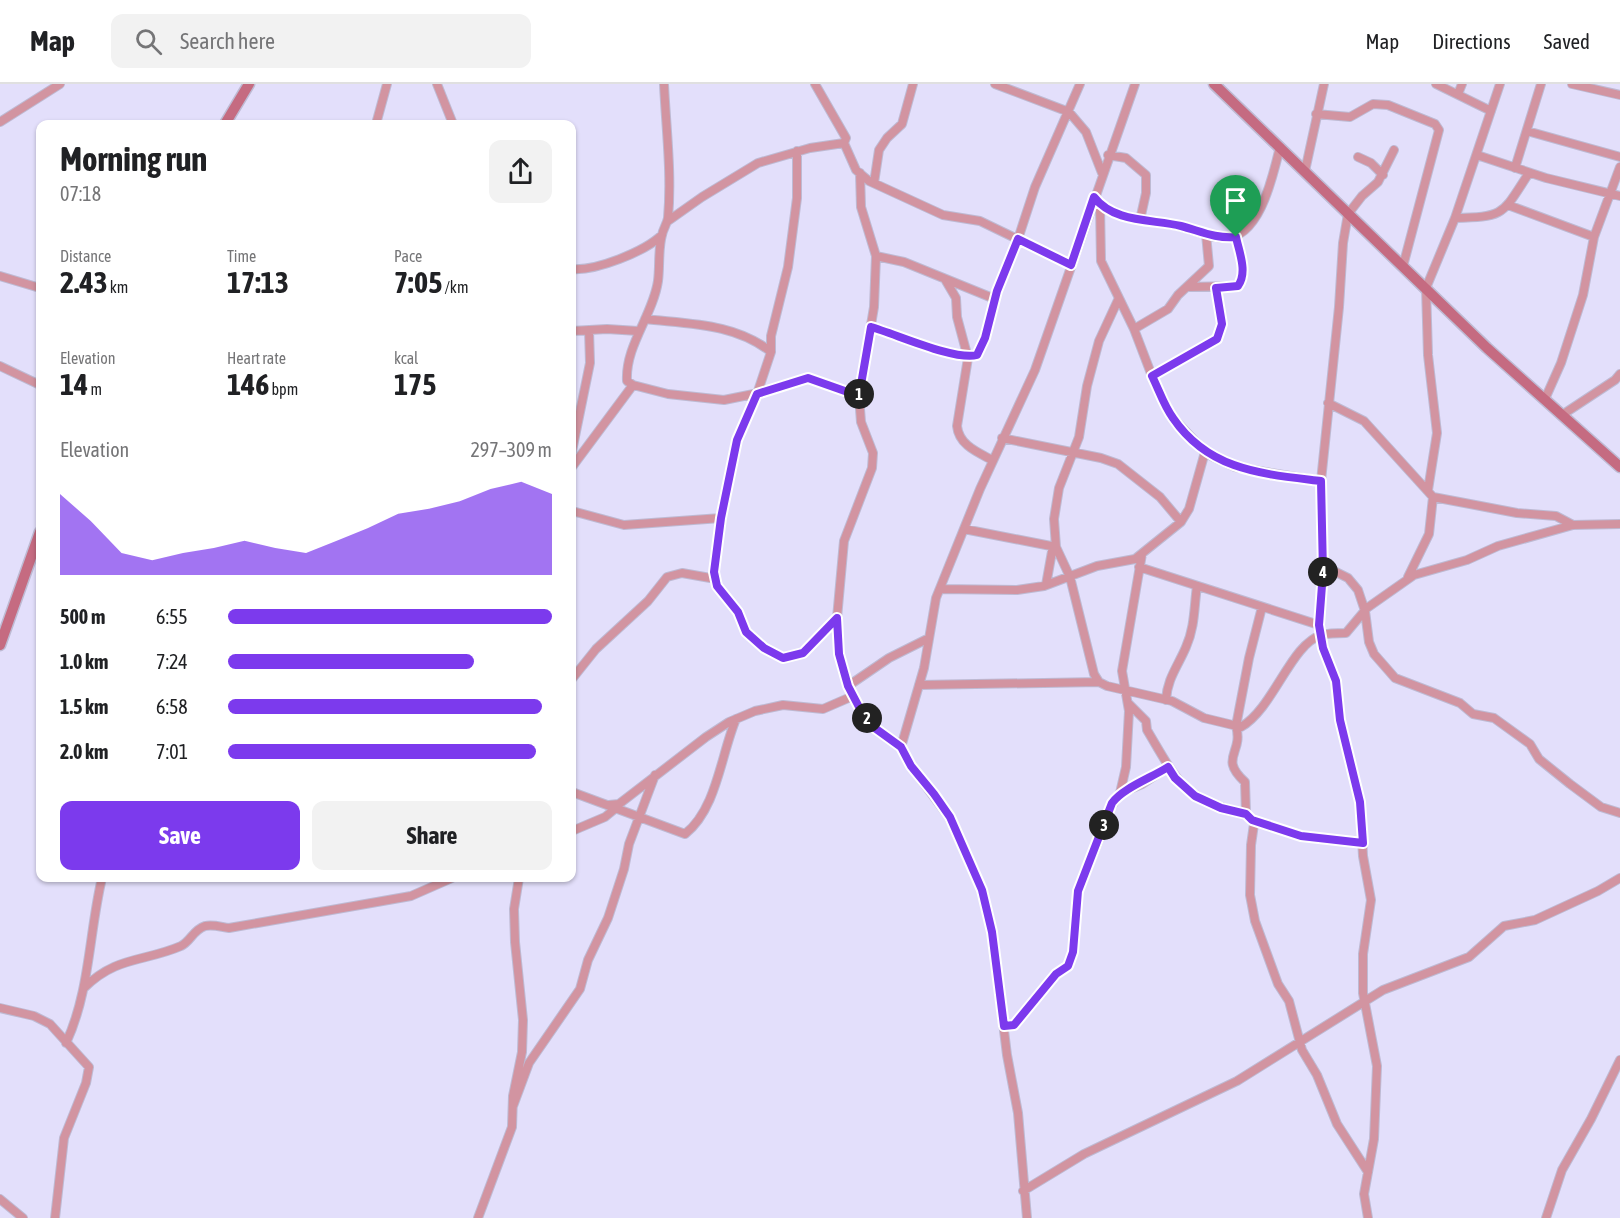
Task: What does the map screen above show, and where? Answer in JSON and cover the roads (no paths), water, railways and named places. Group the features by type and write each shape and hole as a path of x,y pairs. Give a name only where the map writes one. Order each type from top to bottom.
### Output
{"street":[{"path":"0,122 60,84"},
{"path":"227,120 249,84"},
{"path":"377,120 387,84"},
{"path":"437,84 451,120"},
{"path":"664,84 668,221 662,235 658,281 626,369 627,381 633,385 668,394 724,400 757,394 808,378 859,396"},
{"path":"815,84 846,138 844,143 860,173 861,207 876,256 874,308 859,396 861,422 873,453 872,468 844,541 837,618 839,654 848,686 872,726 901,747 911,766 950,817 982,890 992,932 1018,1113 1027,1218"},
{"path":"874,183 879,150 886,138 902,124 913,84"},
{"path":"995,84 1069,112 1086,132 1102,174"},
{"path":"871,327 968,358 977,355 985,338 995,299 1035,187 1080,84"},
{"path":"901,747 920,686 936,598 992,460 1035,370 1134,84"},
{"path":"1215,84 1487,348 1620,467"},
{"path":"1305,171 1324,84"},
{"path":"1436,84 1491,111"},
{"path":"1458,94 1462,84"},
{"path":"1405,581 1422,553 1429,534 1437,434 1428,356 1426,288 1455,218 1500,84"},
{"path":"1515,168 1541,84"},
{"path":"1572,84 1620,95"},
{"path":"1316,114 1350,117 1373,104 1388,105 1435,124 1439,130 1403,266"},
{"path":"1527,131 1620,157"},
{"path":"668,221 758,163 797,151 844,143"},
{"path":"1094,197 1100,205 1140,220 1179,225 1223,238 1236,237 1247,230 1260,208 1268,190 1280,147"},
{"path":"1368,1218 1364,1194 1374,1139 1377,1066 1366,1001 1363,954 1371,900 1360,802 1340,720 1336,681 1323,648 1319,625 1322,565 1321,481 1340,307 1343,243 1348,214 1383,175 1394,150"},
{"path":"797,151 795,221 785,283 771,336 771,352 757,394 737,440 721,518 714,572 726,599 738,612 746,632 764,648 783,658 803,653 837,618"},
{"path":"1108,155 1126,158 1146,175 1146,193 1140,220"},
{"path":"1477,155 1515,168 1620,196"},
{"path":"1358,157 1371,163 1383,175"},
{"path":"1545,399 1562,363 1583,295 1594,237 1620,167"},
{"path":"1455,218 1489,218 1499,213 1508,205 1529,172"},
{"path":"860,173 874,183 943,215 980,221 1071,265"},
{"path":"1100,205 1101,261 1134,329 1152,376 1172,417 1205,452 1235,467 1321,481"},
{"path":"1508,205 1594,237"},
{"path":"1134,329 1168,309 1209,266 1206,234"},
{"path":"576,268 618,260 652,244 662,235"},
{"path":"1187,287 1238,286 1242,280 1243,268 1236,237"},
{"path":"876,256 904,262 995,299"},
{"path":"0,276 36,287"},
{"path":"946,281 956,298 957,316 968,358 957,426 958,434 970,448 992,460"},
{"path":"1152,376 1217,339 1222,324 1216,288"},
{"path":"1046,585 1054,546 1056,503 1079,436 1087,386 1100,341 1118,300"},
{"path":"645,319 733,330 756,340 771,352"},
{"path":"576,431 590,363 589,330"},
{"path":"576,332 638,331"},
{"path":"0,366 36,383"},
{"path":"1562,415 1615,380 1620,374"},
{"path":"576,462 633,385"},
{"path":"1328,403 1347,410 1364,421 1395,458 1431,493 1517,513 1556,516 1573,525"},
{"path":"1002,438 1101,458 1118,464 1160,497 1181,522"},
{"path":"940,589 1017,590 1046,585 1097,566 1135,559 1181,522 1189,509 1205,452"},
{"path":"576,512 624,525 721,518"},
{"path":"920,686 1099,682 1128,693 1166,700 1204,718 1236,726 1249,722 1259,712 1306,644 1321,635 1346,633 1365,611 1414,575 1467,560 1498,546 1573,525 1620,524"},
{"path":"964,529 1054,546"},
{"path":"0,645 36,543"},
{"path":"1054,546 1070,577 1085,645 1099,682"},
{"path":"1004,1026 1014,1025 1056,974 1068,966 1073,952 1078,891 1102,832 1106,815 1120,793 1126,767 1128,702 1122,671 1142,554"},
{"path":"1322,565 1348,578 1358,590 1365,611 1369,642 1374,654 1395,678 1405,684 1460,703 1473,714 1494,718 1530,744 1539,759 1570,784 1601,807 1620,813"},
{"path":"1139,567 1319,625"},
{"path":"576,675 596,649 648,601 667,577 682,573 716,579"},
{"path":"1166,700 1170,679 1186,648 1195,622 1197,586"},
{"path":"1262,607 1249,658 1236,726 1239,736 1231,765 1234,773 1245,782 1249,817 1251,906 1267,957 1289,1001 1299,1042 1317,1075 1337,1124 1368,1172"},
{"path":"848,686 889,658 929,638"},
{"path":"576,829 605,817 612,806 619,804 706,737 736,719 783,705 823,708 853,696"},
{"path":"1128,702 1146,721 1147,730 1175,778 1195,796 1221,808 1301,836 1363,843"},
{"path":"576,793 685,834 692,828 719,774 724,751 736,719"},
{"path":"1120,793 1142,784 1168,767"},
{"path":"513,1106 529,1063 580,989 588,960 608,918 638,816 656,776"},
{"path":"1023,1191 1084,1154 1237,1081 1399,983 1469,957 1504,926 1535,920 1598,891 1620,878"},
{"path":"66,1043 84,988 94,907 101,882"},
{"path":"84,988 95,976 116,966 183,945 192,933 206,926 229,928 258,921 278,921 316,912 383,903 420,894 444,882"},
{"path":"478,1218 512,1128 513,1106 522,1052 523,1020 514,909 518,882"},
{"path":"0,1008 34,1016 50,1024 89,1066 90,1071 64,1138 55,1218"},
{"path":"1546,1218 1562,1170 1596,1111 1620,1060"},
{"path":"0,1199 23,1218"}]}
